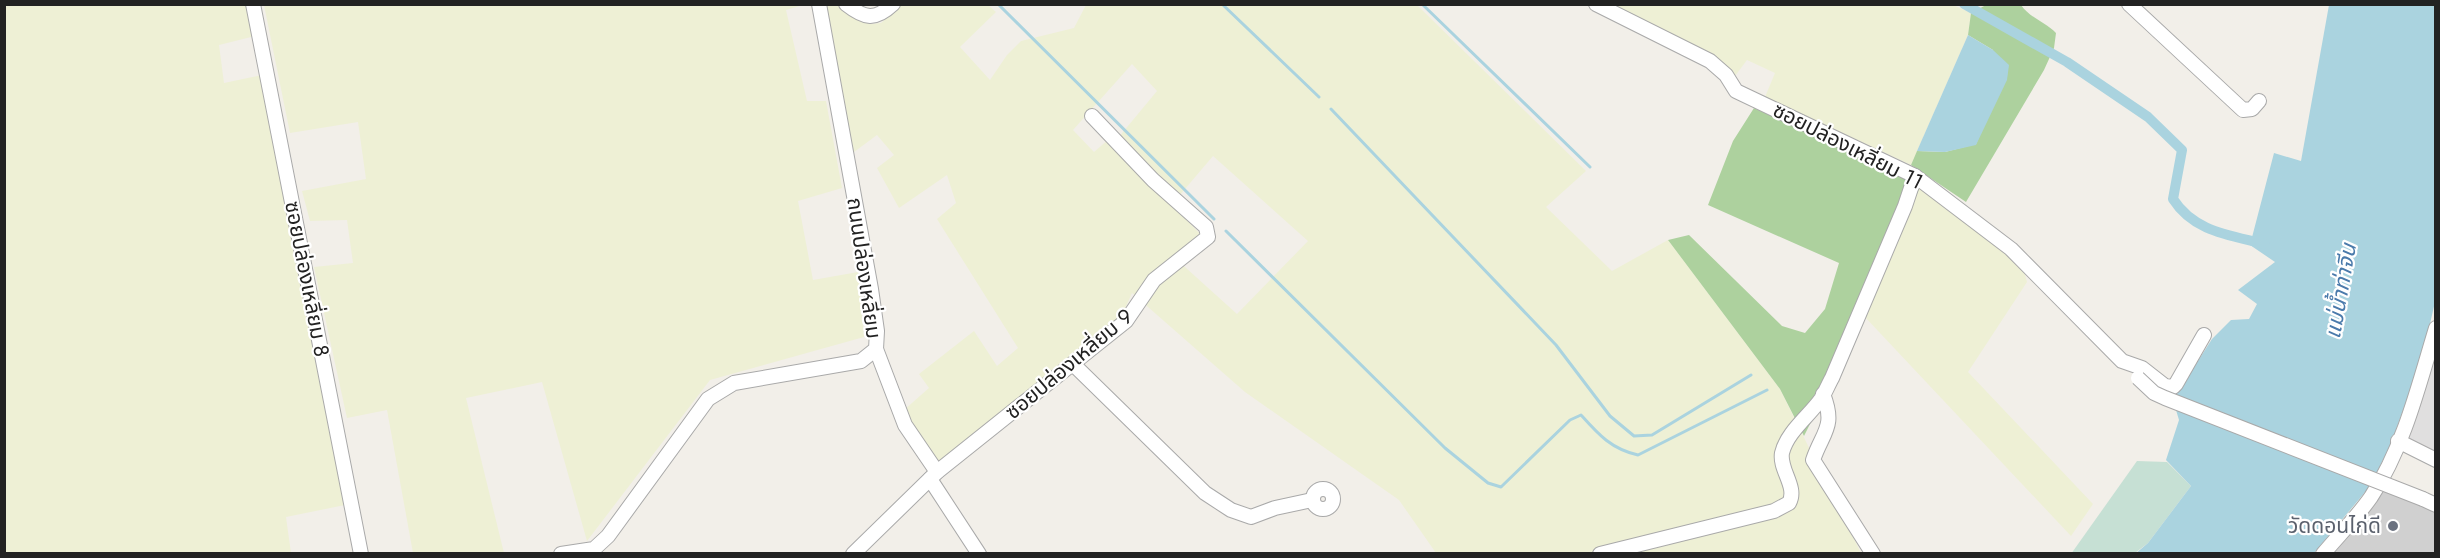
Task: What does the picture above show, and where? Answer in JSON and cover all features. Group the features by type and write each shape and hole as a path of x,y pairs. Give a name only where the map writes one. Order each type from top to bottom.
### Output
{"street":[{"name":"ซอยปล่องเหลี่ยม 8","path":"254,4 361,554"},
{"name":"ถนนปล่องเหลี่ยม","path":"561,554 601,551 608,536 708,399 734,383 861,361 876,349 877,331 871,289 819,4"},
{"path":"846,4 860,16 870,18 878,17 893,4"},
{"name":"ซอยปล่องเหลี่ยม 11","path":"1596,4 1710,61 1726,75 1736,91 1915,176 2019,256 2122,361 2142,368 2165,386 2173,387 2205,335"},
{"path":"2129,4 2243,110 2252,109 2259,101"},
{"name":"ซอยปล่องเหลี่ยม 9","path":"853,554 933,475 1126,321 1154,280 1208,234 1206,227 1164,191 1092,116"},
{"path":"1600,554 1784,507 1792,494 1782,460 1782,451 1823,394 1905,206 1915,176"},
{"path":"2323,554 2370,498 2384,474 2398,441 2436,328"},
{"path":"876,349 906,425 980,554"},
{"path":"2122,361 2154,393 2429,502"},
{"path":"1073,364 1205,493 1231,510 1251,517 1275,508 1312,500"},
{"path":"1823,394 1830,412 1829,421 1813,460 1873,554"},
{"path":"2398,441 2436,460"}],"shaded area":[{"path":"2435,351 2435,454 2407,438"},
{"name":"วัดดอนไก่ดี","path":"2389,480 2435,507 2435,553 2328,554"}],"green space":[{"path":"1951,4 1971,13 1968,35 1911,165 1765,97 1775,73 1747,60 1735,76 1718,61 1607,5"},
{"path":"4,5 248,5 255,36 219,45 224,83 262,75 345,505 286,517 291,553 5,553"},
{"path":"264,5 803,5 786,10 807,101 826,101 842,188 798,201 813,280 858,272 864,337 710,380 587,541 542,382 466,398 504,553 413,553 387,410 347,418 314,267 353,263 347,220 310,221 302,191 366,179 358,122 290,133"},
{"path":"825,5 840,5 870,24 881,23 901,5 988,5 996,12 960,47 990,80 1007,55 1021,41 1074,28 1086,5 1417,5 1586,171 1546,207 1612,271 1668,240 1780,389 1861,553 1436,553 1399,500 1245,392 1132,293 1119,322 939,465 914,432 904,410 929,388 919,374 974,331 997,366 1018,348 937,219 956,203 947,175 899,208 877,168 894,155 877,135 850,155","holes":["1132,64 1157,91 1118,138 1179,196 1213,156 1308,241 1237,314 1175,258 1202,236 1109,139 1094,152 1073,130"]},
{"path":"1986,5 2021,5 2056,33 2054,48 2044,70 1966,202 1911,165 1917,151 1945,152 1976,144 1983,128 1993,50 1968,35 1971,13"},
{"path":"1754,108 1885,167 1920,187 1864,316 1804,436 1780,389 1668,240 1689,235 1782,326 1805,333 1825,309 1839,263 1708,205 1733,141"},
{"path":"1920,187 2022,264 2027,282 1968,372 2093,504 2071,536 1864,316"},
{"path":"2137,461 2167,462 2191,486 2148,543 2135,553 2071,554"}],"water":[{"name":"แม่น้ำท่าจีน","path":"2329,5 2435,5 2435,302 2423,354 2392,441 2371,485 2314,553 2135,554 2148,543 2191,486 2166,460 2179,420 2173,400 2212,339 2231,320 2249,319 2257,304 2238,290 2275,262 2250,245 2274,153 2301,161"},
{"path":"1968,35 1993,50 2009,65 2007,80 1976,145 1945,152 1917,151"}],"waterway":[{"path":"998,4 1214,219"},
{"path":"1222,4 1319,97"},
{"path":"1422,4 1590,167"},
{"path":"1964,4 2067,62 2148,117 2182,150 2173,199 2191,219 2226,235 2265,244"},
{"path":"1331,109 1556,345 1610,416 1634,436 1652,435 1751,375"},
{"path":"1226,231 1445,448 1488,483 1501,487 1570,420 1581,415 1613,445 1638,455 1767,390"}],"place":[{"name":"วัดดอนไก่ดี","path":"2393,526"}]}
